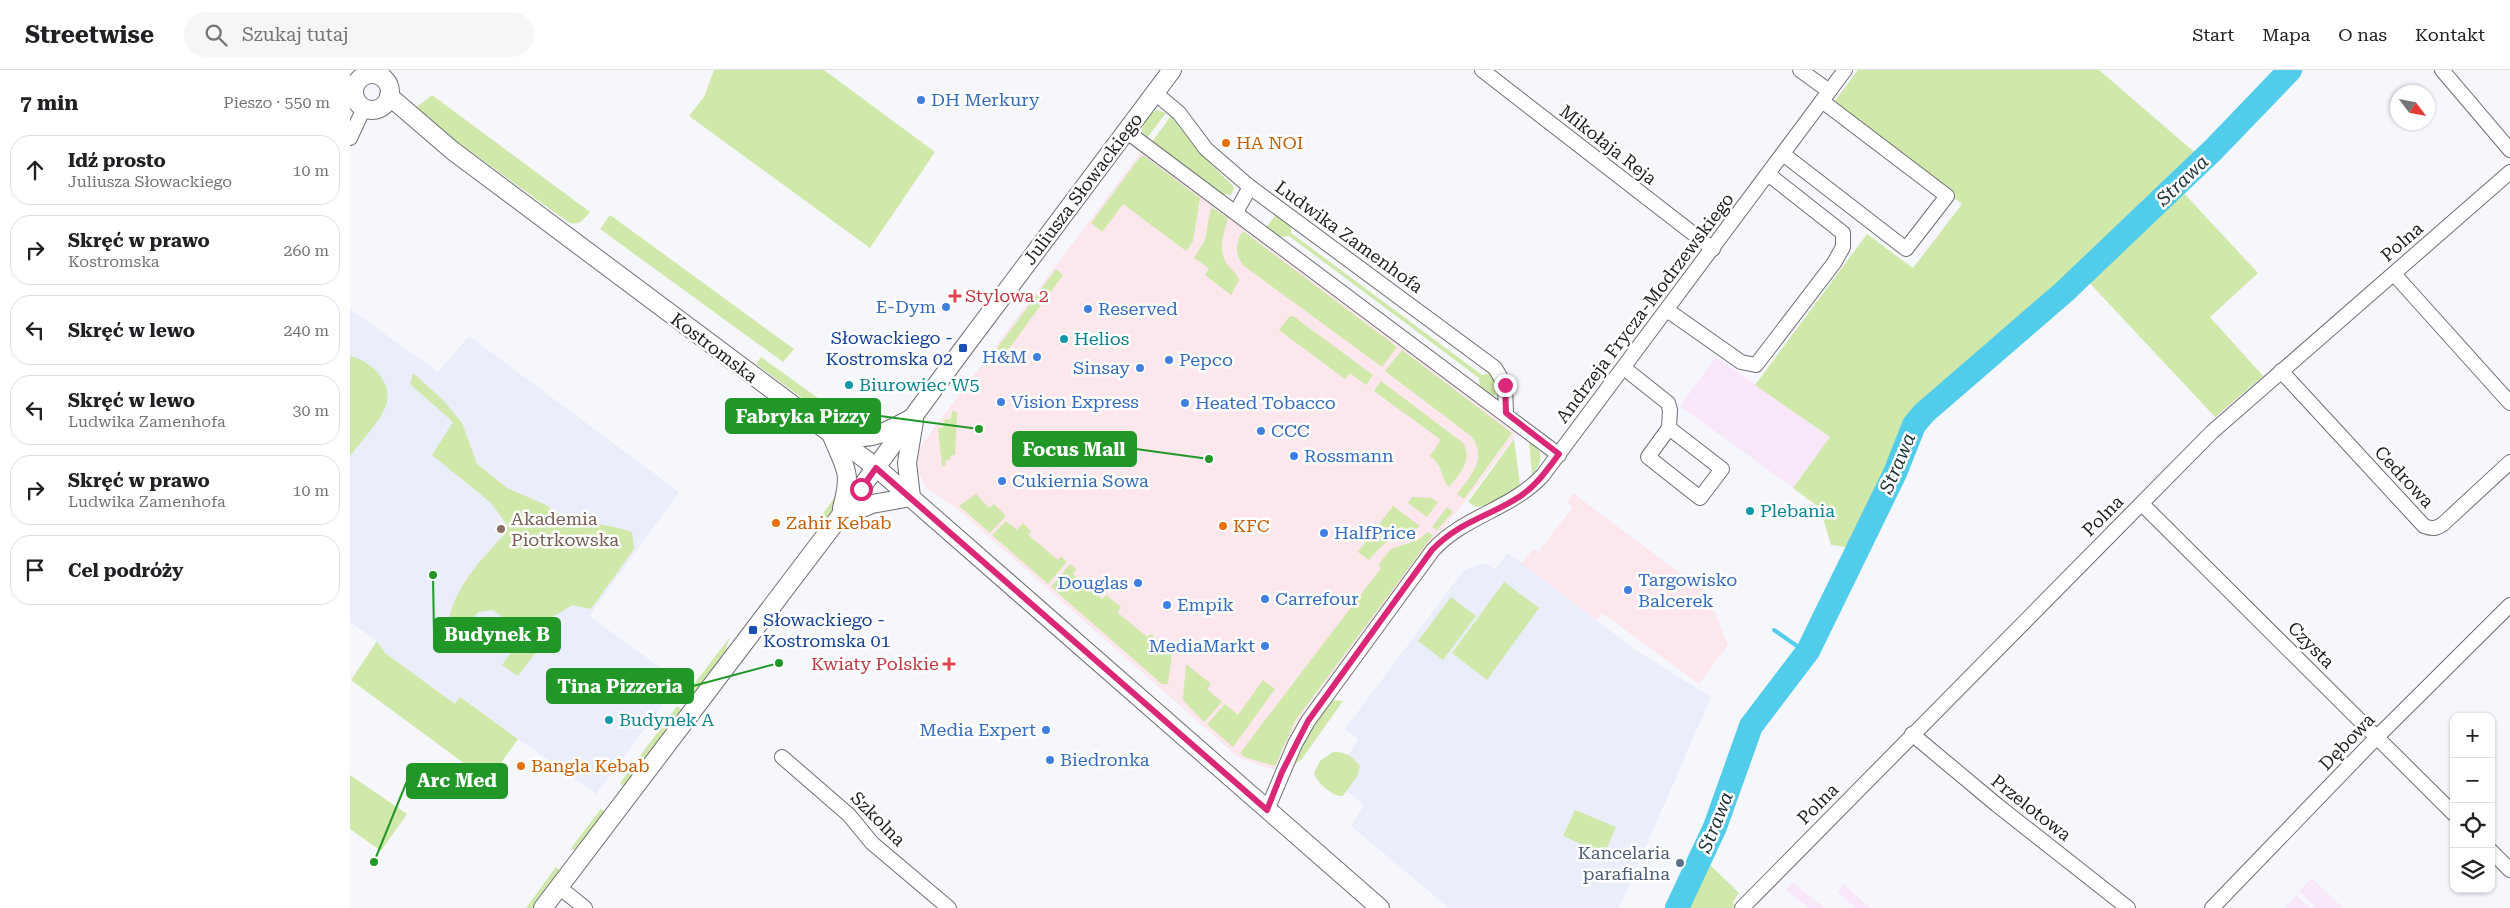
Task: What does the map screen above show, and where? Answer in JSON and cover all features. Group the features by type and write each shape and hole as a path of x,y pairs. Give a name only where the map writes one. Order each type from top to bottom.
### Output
{"street":[{"name":"Juliusza Słowackiego","path":"543,908 838,519 1172,70"},
{"name":"Mikołaja Reja","path":"1482,70 1713,249"},
{"path":"1783,154 1906,249 1947,196 1825,96 1800,70"},
{"name":"Andrzeja Frycza-Modrzewskiego","path":"1267,810 1282,772 1308,721 1432,550 1452,531 1513,500 1531,488 1624,368 1845,70"},
{"path":"2442,70 2510,150"},
{"path":"350,138 378,104 388,84 363,78 358,103 378,104"},
{"name":"Ludwika Zamenhofa","path":"1155,93 1178,113 1206,149 1250,187 1495,368 1505,385 1506,413"},
{"name":"Kostromska","path":"378,104 451,149 876,468 912,497 1380,908"},
{"path":"1126,131 1559,454"},
{"name":"Polna","path":"1744,907 1912,734 2212,432 2510,172"},
{"path":"1667,310 1741,362 1756,365 1834,263 1843,247 1843,233 1768,174"},
{"path":"1236,212 1250,187"},
{"path":"2394,274 2510,403"},
{"path":"1624,368 1668,403 1670,410 1669,428 1648,457 1700,498 1722,469 1669,428"},
{"name":"Cedrowa","path":"2281,371 2424,526 2437,528 2443,524 2510,462"},
{"path":"838,519 848,484 848,474 832,435 859,438 876,437 915,416"},
{"path":"838,519 850,511 888,500 912,497 907,464 915,416"},
{"name":"Czysta","path":"2142,504 2450,810"},
{"name":"Dębowa","path":"2212,908 2377,738 2510,605"},
{"name":"Przelotowa","path":"1912,734 1996,805 2128,908"},
{"name":"Szkolna","path":"782,757 852,817 872,843 949,908"},
{"path":"2495,855 2510,870"},
{"path":"559,886 585,908"}],"shaded area":[{"path":"1141,152 1517,434 1466,501 1415,561 1305,711 1288,740 1274,770 1239,758 957,509 926,487 916,464 919,449 925,440"},
{"name":"Akademia Piotrkowska","path":"350,309 438,372 469,336 679,492 589,616 680,682 596,794 461,698 455,704 385,653 377,641 350,622"},
{"path":"1716,357 1830,437 1793,488 1680,406"},
{"name":"Targowisko Balcerek","path":"1573,493 1708,594 1728,645 1699,684 1602,613 1596,621 1521,564 1533,549 1538,552 1571,509 1572,506 1567,502"},
{"path":"1508,553 1637,651 1711,697 1619,908 1449,908 1351,826 1364,805 1346,790 1347,756 1359,740 1345,729 1464,570 1485,563 1495,569"},
{"path":"2312,878 2343,908 2316,908 2299,891"},
{"path":"1792,882 1825,908 1809,908 1786,890"},
{"path":"1844,884 1870,908 1855,908 1838,892"},
{"path":"2296,895 2310,908 2285,908"}],"green space":[{"path":"714,70 824,70 935,152 870,248 689,116 704,97"},
{"path":"1858,70 2099,70 2200,157 1929,402 1911,423 1854,548 1831,545 1820,508 1793,488 1830,437 1755,385 1867,234 1913,268 1962,204 1831,106"},
{"path":"432,95 590,212 578,223 568,222 413,110"},
{"path":"1157,110 1166,113 1147,138 1142,131 1143,124"},
{"path":"1171,116 1196,149 1232,185 1234,189 1231,195 1222,194 1152,142"},
{"path":"1144,156 1200,198 1193,241 1186,251 1123,204 1102,232 1091,223 1140,157"},
{"path":"2178,187 2258,273 2210,317 2263,376 2215,417 2084,277"},
{"path":"1211,207 1228,218 1223,235 1222,253 1227,264 1239,280 1231,295 1205,275 1209,268 1194,258 1205,240"},
{"path":"1277,213 1291,225 1291,233 1482,375 1491,373 1499,378 1499,394 1490,396 1480,388 1479,378 1289,236 1279,237 1266,228"},
{"path":"610,215 794,349 783,362 600,229"},
{"path":"1243,231 1397,347 1382,367 1244,266 1237,253 1238,240"},
{"path":"1056,269 1063,275 997,365 989,359"},
{"path":"1293,316 1373,375 1366,385 1350,373 1345,379 1279,330 1289,317"},
{"path":"1402,350 1512,433 1464,499 1457,494 1476,467 1478,452 1476,444 1471,436 1385,371"},
{"path":"350,356 366,363 380,375 387,390 388,399 379,419 350,456"},
{"path":"761,357 861,429 843,427 833,421 756,364"},
{"path":"413,373 443,400 462,423 477,464 507,488 544,504 567,519 615,527 632,532 634,549 591,609 573,605 552,617 548,636 518,676 502,665 525,633 493,610 478,612 452,644 449,629 450,614 455,599 474,570 506,533 508,526 491,503 432,455 453,422 410,384"},
{"path":"1381,381 1463,443 1466,449 1466,461 1461,472 1449,487 1438,464 1430,456 1441,440 1374,391"},
{"path":"952,411 957,412 955,455 950,456 951,459 945,461 946,465 942,466 938,428 943,428 945,419 951,419"},
{"path":"1514,439 1520,486 1487,505 1476,507 1468,502"},
{"path":"1529,442 1538,449 1541,457 1532,475"},
{"path":"842,488 829,515 821,522 815,524"},
{"path":"976,494 989,508 994,504 1006,516 990,533 959,506"},
{"path":"1412,497 1431,498 1438,502 1427,517 1408,503"},
{"path":"1393,506 1420,526 1386,542 1369,560 1358,552"},
{"path":"1447,507 1453,512 1437,530 1432,527"},
{"path":"1006,521 1017,530 1023,523 1031,531 1028,535 1058,560 1061,556 1067,562 1048,584 992,535"},
{"path":"1428,532 1433,535 1295,721 1275,766 1244,757 1240,753 1381,568 1378,565 1391,549 1418,540"},
{"path":"1070,564 1076,569 1073,574 1102,599 1106,595 1121,607 1117,612 1147,637 1151,634 1172,653 1168,684 1162,684 1051,587"},
{"path":"1504,582 1539,608 1487,680 1452,653"},
{"path":"1451,597 1476,616 1443,660 1418,641"},
{"path":"730,637 725,652 690,699 685,696"},
{"path":"377,641 385,653 455,704 460,697 518,739 488,781 351,680"},
{"path":"1186,664 1211,684 1207,689 1222,702 1204,722 1183,700"},
{"path":"1263,680 1275,689 1233,747 1207,724 1225,704 1238,715"},
{"path":"1331,700 1343,701 1301,760 1292,766 1305,737"},
{"path":"677,706 682,710 624,786 620,783"},
{"path":"1333,752 1341,752 1348,755 1360,766 1357,776 1343,796 1339,796 1326,789 1318,781 1314,773 1320,761"},
{"path":"350,775 407,814 381,851 350,829"},
{"path":"601,809 605,812 576,851 571,848"},
{"path":"1575,810 1616,827 1604,854 1563,836"},
{"path":"1707,862 1739,893 1733,902 1735,906 1732,908 1683,908"},
{"path":"556,867 559,870 557,877 533,908 526,908"}],"waterway":[{"name":"Strawa","path":"1677,908 1715,827 1751,726 1808,651 1895,473 1914,425 1924,413 2064,292 2213,150 2290,70"},
{"path":"1774,630 1807,653"}],"place":[{"name":"DH Merkury","path":"921,100"},
{"name":"HA NOI","path":"1226,143"},
{"name":"Stylowa 2","path":"955,296"},
{"name":"E-Dym","path":"946,307"},
{"name":"Reserved","path":"1088,309"},
{"name":"Helios","path":"1064,339"},
{"name":"Słowackiego - Kostromska 02","path":"963,348"},
{"name":"H&M","path":"1037,357"},
{"name":"Pepco","path":"1169,360"},
{"name":"Sinsay","path":"1140,368"},
{"name":"Biurowiec W5","path":"849,385"},
{"name":"Vision Express","path":"1001,402"},
{"name":"Heated Tobacco","path":"1185,403"},
{"name":"Fabryka Pizzy","path":"979,429"},
{"name":"CCC","path":"1261,431"},
{"name":"Rossmann","path":"1294,456"},
{"name":"Focus Mall","path":"1209,459"},
{"name":"Cukiernia Sowa","path":"1002,481"},
{"name":"Plebania","path":"1750,511"},
{"name":"Zahir Kebab","path":"776,523"},
{"name":"KFC","path":"1223,526"},
{"name":"Akademia Piotrkowska","path":"501,529"},
{"name":"HalfPrice","path":"1324,533"},
{"name":"Budynek B","path":"433,575"},
{"name":"Douglas","path":"1138,583"},
{"name":"Targowisko Balcerek","path":"1628,590"},
{"name":"Carrefour","path":"1265,599"},
{"name":"Empik","path":"1167,605"},
{"name":"Słowackiego - Kostromska 01","path":"753,630"},
{"name":"MediaMarkt","path":"1265,646"},
{"name":"Tina Pizzeria","path":"779,663"},
{"name":"Kwiaty Polskie","path":"949,664"},
{"name":"Budynek A","path":"609,720"},
{"name":"Media Expert","path":"1046,730"},
{"name":"Biedronka","path":"1050,760"},
{"name":"Bangla Kebab","path":"521,766"},
{"name":"Arc Med","path":"374,862"},
{"name":"Kancelaria parafialna","path":"1680,863"}],"route":[{"path":"861,489 876,468 912,497 1267,810 1282,772 1308,721 1432,550 1452,531 1470,520 1519,497 1531,488 1559,454 1506,413 1505,385"}]}
